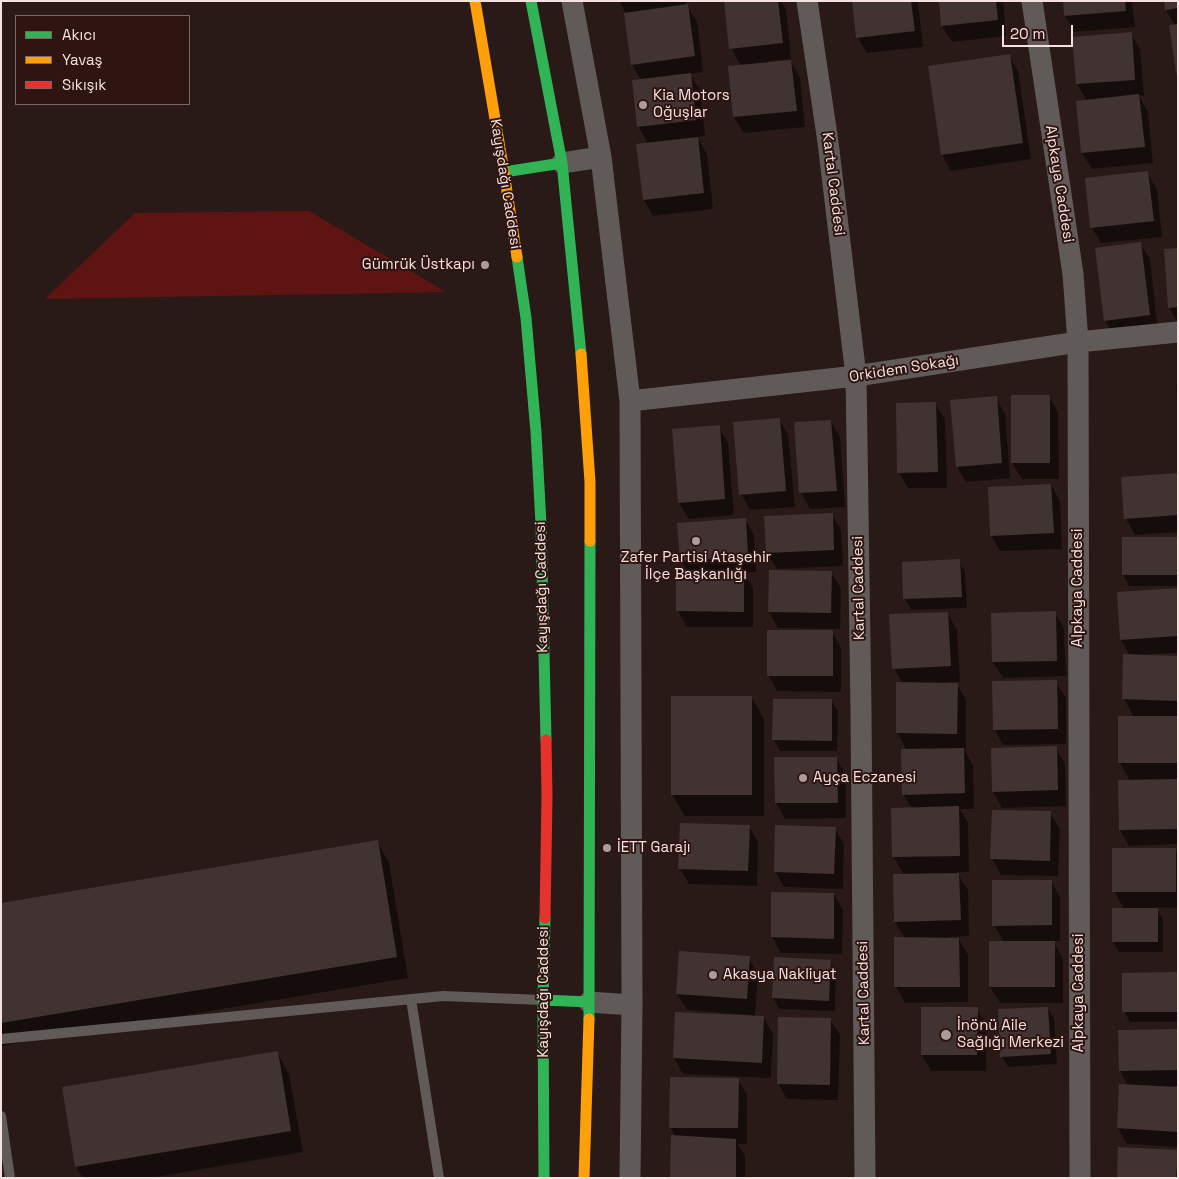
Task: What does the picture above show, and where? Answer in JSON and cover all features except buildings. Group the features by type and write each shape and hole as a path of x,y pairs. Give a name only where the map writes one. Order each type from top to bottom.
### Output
{"main road":[{"name":"Kayışdağı Caddesi","path":"475,1 526,318 537,441 541,524 547,797 544,1178"},
{"path":"530,1 562,163 580,334 590,482 589,1002 584,1178"},
{"path":"504,172 562,163"},
{"path":"544,1000 589,1002"}],"street":[{"path":"572,1 601,157 630,401 632,1005 630,1178"},
{"name":"Kartal Caddesi","path":"807,1 828,142 856,376 866,1178"},
{"name":"Alpkaya Caddesi","path":"1032,1 1073,274 1078,342 1080,1178"},
{"path":"562,163 601,157"},
{"name":"Orkidem Sokağı","path":"630,401 856,376 1078,342 1178,332"},
{"path":"589,1002 632,1005"}],"lane":[{"path":"1,1039 442,996 544,1000"},
{"path":"411,999 438,1178"},
{"path":"1,1116 10,1178"}],"shaded area":[{"path":"309,211 446,292 45,299 135,213"}],"traffic: fast":[{"path":"531,1 562,163 581,354"},
{"path":"504,172 562,163"},
{"path":"517,257 526,318 536,432 541,524 546,740"},
{"path":"589,1019 590,541"},
{"path":"544,1178 543,1000 545,918"},
{"path":"543,1000 589,1002"}],"traffic: slow":[{"path":"475,1 517,257"},
{"path":"581,354 590,482 590,541"},
{"path":"584,1178 589,1019"}],"traffic: jam":[{"path":"545,918 546,740"}],"place":[{"name":"Kia Motors Oğuşlar","path":"643,105"},
{"name":"Gümrük Üstkapı","path":"485,265"},
{"name":"Zafer Partisi Ataşehir İlçe Başkanlığı","path":"696,541"},
{"name":"Ayça Eczanesi","path":"803,778"},
{"name":"İETT Garajı","path":"607,848"},
{"name":"Akasya Nakliyat","path":"713,975"},
{"name":"İnönü Aile Sağlığı Merkezi","path":"946,1035"}]}
